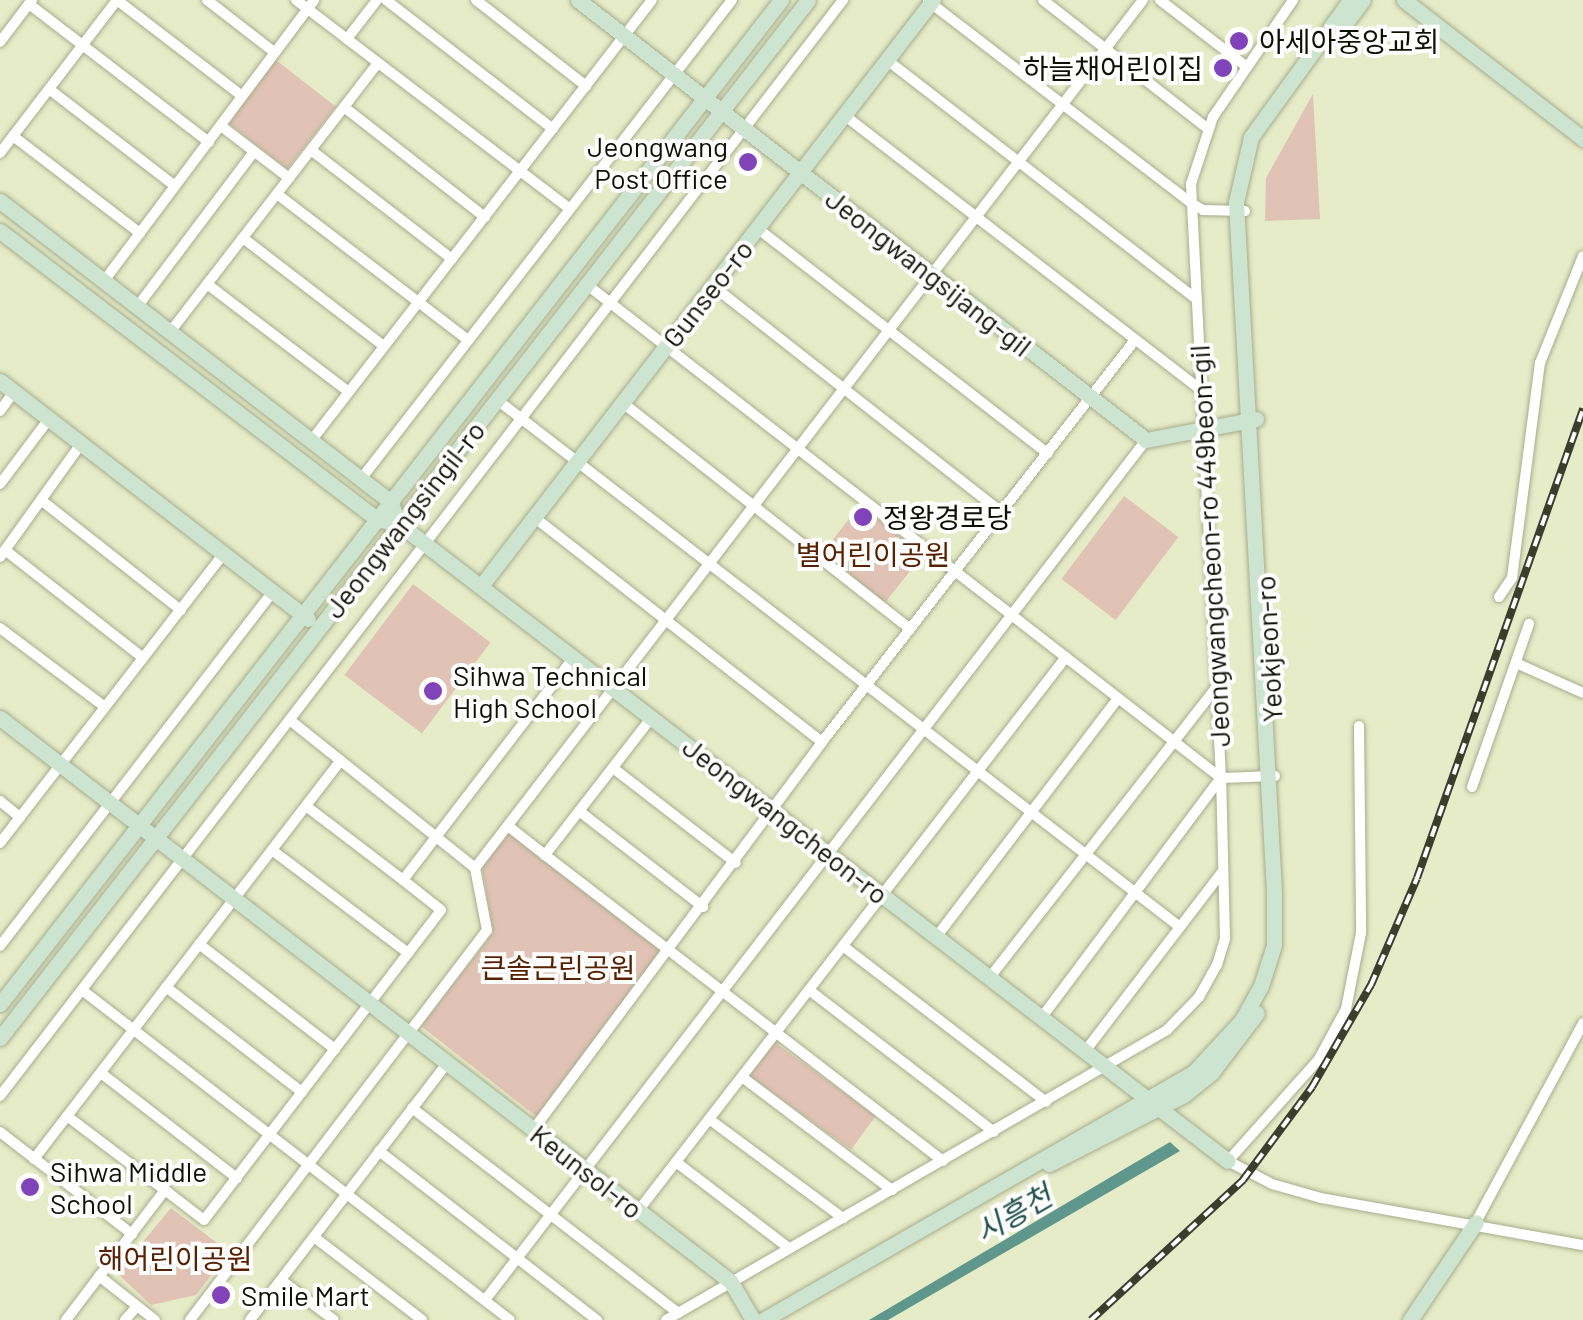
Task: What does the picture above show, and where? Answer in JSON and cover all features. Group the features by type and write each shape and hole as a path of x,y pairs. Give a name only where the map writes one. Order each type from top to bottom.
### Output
{"street":[{"path":"0,153 117,0 241,96"},
{"path":"207,0 274,52"},
{"path":"296,0 311,4 347,39 570,210"},
{"path":"347,39 377,0"},
{"path":"386,0 552,129"},
{"path":"476,0 586,86"},
{"name":"Jeongwangsijang-gil","path":"578,0 1146,440"},
{"path":"311,441 652,0"},
{"path":"361,479 732,0"},
{"name":"Jeongwangsingil-ro","path":"0,1004 781,0"},
{"name":"Jeongwangsingil-ro","path":"0,1038 808,0"},
{"path":"0,1096 844,0"},
{"path":"1043,0 1208,129"},
{"path":"476,868 1142,0"},
{"path":"1160,0 1247,68"},
{"path":"1276,0 1290,4"},
{"name":"Yeokjeon-ro","path":"764,1320 1000,1185 1161,1108 1212,1072 1244,1034 1270,983 1282,937 1241,211 1252,137 1350,0"},
{"name":"Yeokjeon-ro","path":"1241,211 1249,170 1272,121 1363,0"},
{"path":"1404,0 1583,139"},
{"path":"930,1 1192,203 1241,211"},
{"name":"Gunseo-ro","path":"481,586 930,1"},
{"path":"0,42 31,2 209,142"},
{"path":"104,281 311,4"},
{"name":"Jeongwangcheon-ro 449beon-gil","path":"666,1320 1107,1067 1177,1022 1208,983 1225,938 1221,778 1192,203 1208,129 1290,4"},
{"path":"887,60 1196,299"},
{"path":"170,332 378,63"},
{"path":"49,89 175,186"},
{"path":"344,107 485,217"},
{"path":"844,115 1201,390"},
{"path":"220,126 290,178"},
{"path":"13,136 140,233"},
{"path":"310,150 452,259"},
{"path":"138,307 254,152"},
{"path":"277,194 468,340"},
{"name":"Jeongwangcheon-ro","path":"0,201 390,501 400,524"},
{"path":"757,228 1048,454"},
{"name":"Jeongwangcheon-ro","path":"0,231 377,519 400,524 1228,1160"},
{"path":"243,238 384,346"},
{"path":"1499,596 1512,578 1540,363 1583,256"},
{"path":"207,284 349,392"},
{"path":"586,284 1221,778 1271,776"},
{"path":"712,286 1003,513"},
{"path":"533,1130 736,863 822,742 1135,340"},
{"path":"0,381 319,628"},
{"path":"0,411 14,392"},
{"path":"496,399 1180,927"},
{"path":"622,402 910,628"},
{"path":"0,484 49,419"},
{"path":"485,1300 1146,440 1252,420"},
{"path":"81,444 2,553 143,658"},
{"path":"41,500 180,610"},
{"path":"534,517 822,742"},
{"path":"0,842 224,554"},
{"path":"0,946 273,592"},
{"path":"1472,787 1530,624"},
{"path":"0,628 105,707"},
{"path":"402,880 574,658"},
{"path":"638,1211 1066,658"},
{"path":"1516,663 1583,693"},
{"path":"990,977 1216,687"},
{"path":"937,936 1118,698"},
{"path":"545,855 652,717"},
{"name":"Keunsol-ro","path":"0,718 731,1282 752,1320"},
{"path":"190,1320 487,930 476,868 291,722"},
{"path":"1359,726 1360,933 1346,1009 1319,1058 1228,1160 1272,1184 1321,1198 1476,1222 1583,1245"},
{"path":"34,1159 341,760"},
{"path":"613,768 736,863"},
{"path":"1042,1017 1221,778"},
{"path":"0,801 20,817"},
{"path":"67,1116 204,1220 237,1178 441,910 306,806"},
{"path":"578,811 703,907"},
{"path":"508,826 943,1161"},
{"path":"272,850 408,953"},
{"path":"1086,1050 1223,870"},
{"path":"200,944 335,1049"},
{"path":"844,946 1046,1102"},
{"path":"166,987 302,1092"},
{"path":"82,990 510,1320"},
{"path":"810,990 994,1132"},
{"path":"1410,1320 1476,1222 1583,1024"},
{"path":"250,1320 447,1063"},
{"path":"100,1072 237,1178"},
{"path":"742,1077 892,1190"},
{"path":"412,1108 678,1313"},
{"path":"709,1119 843,1218"},
{"path":"0,1132 132,1234"},
{"path":"379,1151 597,1320"},
{"path":"676,1162 790,1249"},
{"path":"66,1320 165,1190"},
{"path":"314,1237 422,1320"},
{"path":"100,1276 156,1320"},
{"path":"281,1280 334,1320"},
{"path":"126,1320 137,1306"}],"green space":[{"path":"276,60 336,107 287,169 227,122"},
{"path":"1313,94 1320,219 1265,221 1266,178"},
{"path":"1124,496 1178,537 1116,620 1061,579"},
{"name":"별어린이공원","path":"860,505 923,554 885,603 822,554"},
{"path":"413,584 490,642 422,733 344,675"},
{"name":"큰솔근린공원","path":"508,832 665,950 537,1117 421,1026 493,933 482,866"},
{"path":"773,1041 876,1116 851,1150 748,1075"},
{"name":"해어린이공원","path":"171,1208 229,1252 196,1295 151,1305 117,1273"}],"water":[{"path":"1170,1142 1180,1151 888,1320 869,1320"}],"railway":[{"path":"1091,1320 1243,1180 1312,1087 1371,985 1417,878 1583,408"}],"place":[{"name":"아세아중앙교회","path":"1239,41"},
{"name":"하늘채어린이집","path":"1223,68"},
{"name":"Jeongwang Post Office","path":"748,162"},
{"name":"정왕경로당","path":"863,517"},
{"name":"Sihwa Technical High School","path":"433,691"},
{"name":"Sihwa Middle School","path":"30,1187"},
{"name":"Smile Mart","path":"221,1295"}],"water label":[{"name":"시흥천","path":"1013,1213"}]}
